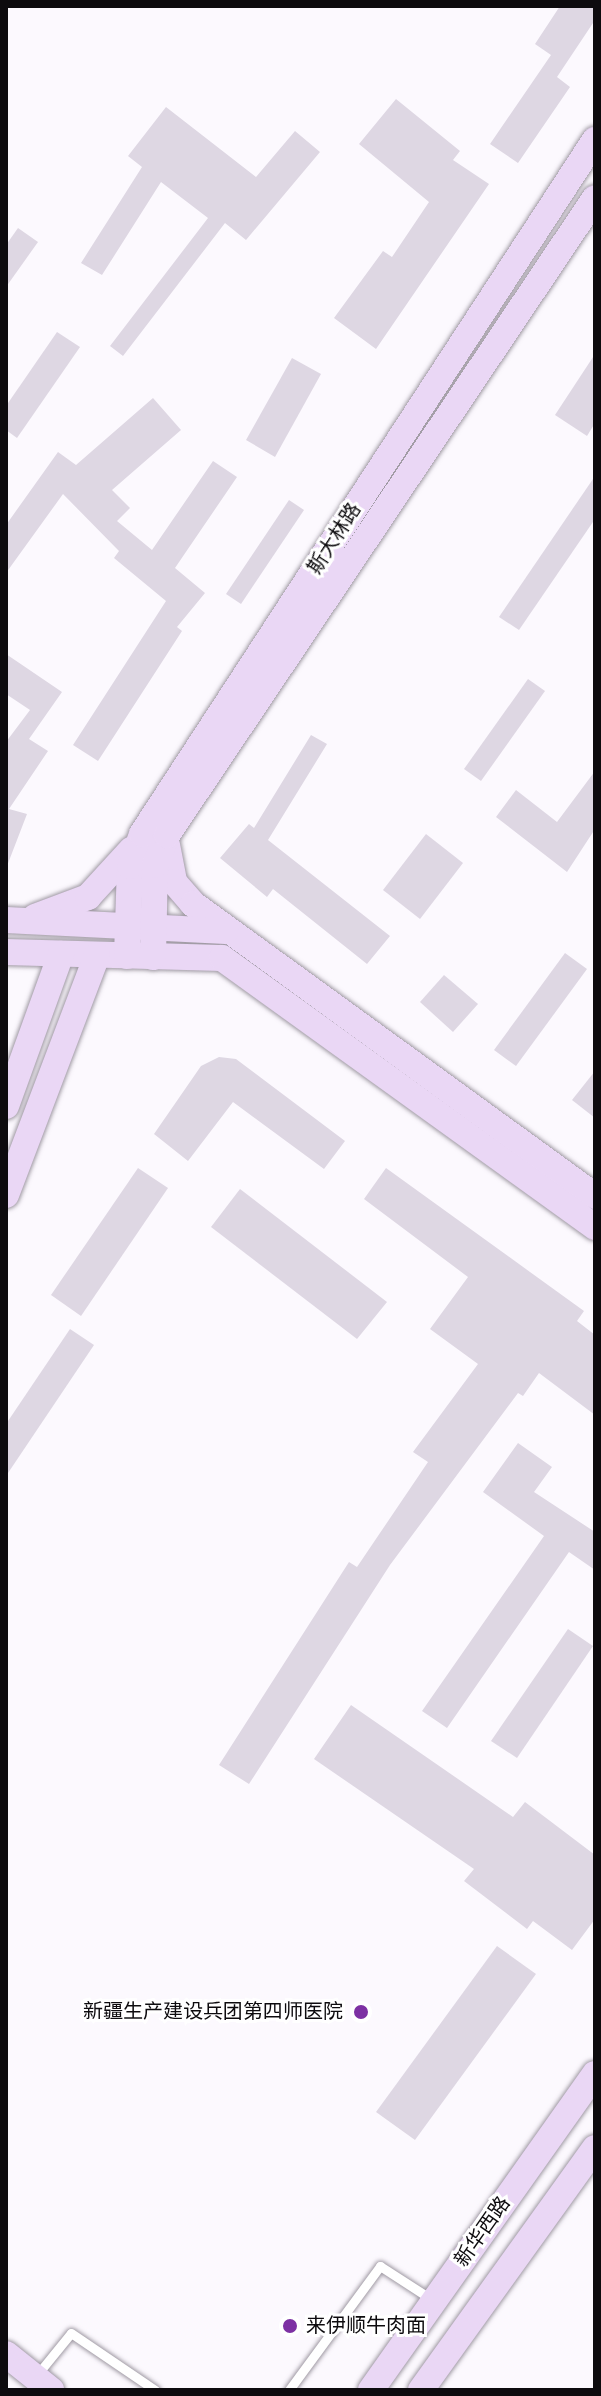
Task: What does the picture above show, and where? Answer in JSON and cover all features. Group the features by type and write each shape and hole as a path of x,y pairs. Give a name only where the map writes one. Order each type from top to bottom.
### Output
{"main road":[{"name":"斯大林路","path":"153,957 151,928 155,834 595,140"},
{"name":"斯大林路","path":"127,956 124,927 130,866 595,198"},
{"path":"12,921 88,897 155,834 174,882 226,931 595,1196"},
{"path":"12,921 226,931"},
{"path":"6,952 222,958 595,1227"},
{"path":"6,1106 61,954"},
{"path":"6,1195 97,956"},
{"name":"新华西路","path":"371,2390 595,2074"},
{"name":"新华西路","path":"421,2390 595,2148"},
{"path":"6,2354 43,2384"}],"lane":[{"path":"289,2390 380,2266 434,2301"},
{"path":"43,2384 71,2333 155,2390"}],"building":[{"path":"560,6 595,6 595,20 557,77 570,87 518,163 490,144 551,55 535,44"},
{"path":"396,99 460,151 453,160 489,184 376,349 334,318 383,251 392,257 429,202 359,144"},
{"path":"166,107 256,177 295,131 320,152 246,240 225,223 123,356 110,346 208,218 161,182 102,275 81,263 142,167 128,156"},
{"path":"18,228 38,242 6,287 6,245"},
{"path":"57,332 80,347 17,438 6,430 6,406"},
{"path":"595,354 595,423 587,436 555,415"},
{"path":"292,358 321,374 275,457 246,440"},
{"path":"153,398 181,430 112,490 130,508 117,521 152,550 213,461 237,477 175,568 205,593 177,627 182,631 98,761 73,745 166,601 114,558 119,551 63,494 6,573 6,525 58,452 76,465"},
{"path":"595,476 595,519 519,630 499,617"},
{"path":"289,500 304,510 241,604 226,594"},
{"path":"6,654 62,692 29,739 48,751 9,809 27,814 7,866 6,742 30,710 6,694"},
{"path":"528,679 545,691 481,781 464,769"},
{"path":"311,735 327,744 268,840 390,936 367,964 273,889 267,897 220,858 249,824 254,828"},
{"path":"595,771 595,829 567,872 496,817 516,790 557,822"},
{"path":"426,834 463,863 420,919 383,890"},
{"path":"565,953 587,969 516,1066 494,1050"},
{"path":"444,975 478,1004 453,1032 420,1002"},
{"path":"219,1057 236,1059 345,1141 324,1169 233,1102 188,1161 154,1134 201,1066"},
{"path":"595,1071 595,1118 572,1100"},
{"path":"138,1168 168,1188 81,1316 51,1295"},
{"path":"386,1168 584,1311 577,1321 595,1335 595,1415 539,1373 523,1396 518,1393 390,1565 249,1784 219,1765 349,1562 357,1567 428,1462 413,1452 478,1364 430,1329 468,1277 364,1199"},
{"path":"240,1189 387,1302 357,1339 211,1227"},
{"path":"70,1329 94,1345 6,1476 6,1424"},
{"path":"518,1443 552,1467 534,1492 595,1532 595,1570 569,1552 447,1728 422,1711 544,1536 483,1492"},
{"path":"568,1629 593,1646 517,1758 491,1741"},
{"path":"351,1705 513,1817 525,1802 595,1855 595,1919 572,1950 533,1921 527,1929 464,1881 474,1869 314,1759"},
{"path":"497,1946 536,1974 415,2140 376,2112"}],"place":[{"name":"新疆生产建设兵团第四师医院","path":"361,2012"},
{"name":"来伊顺牛肉面","path":"290,2326"}]}
